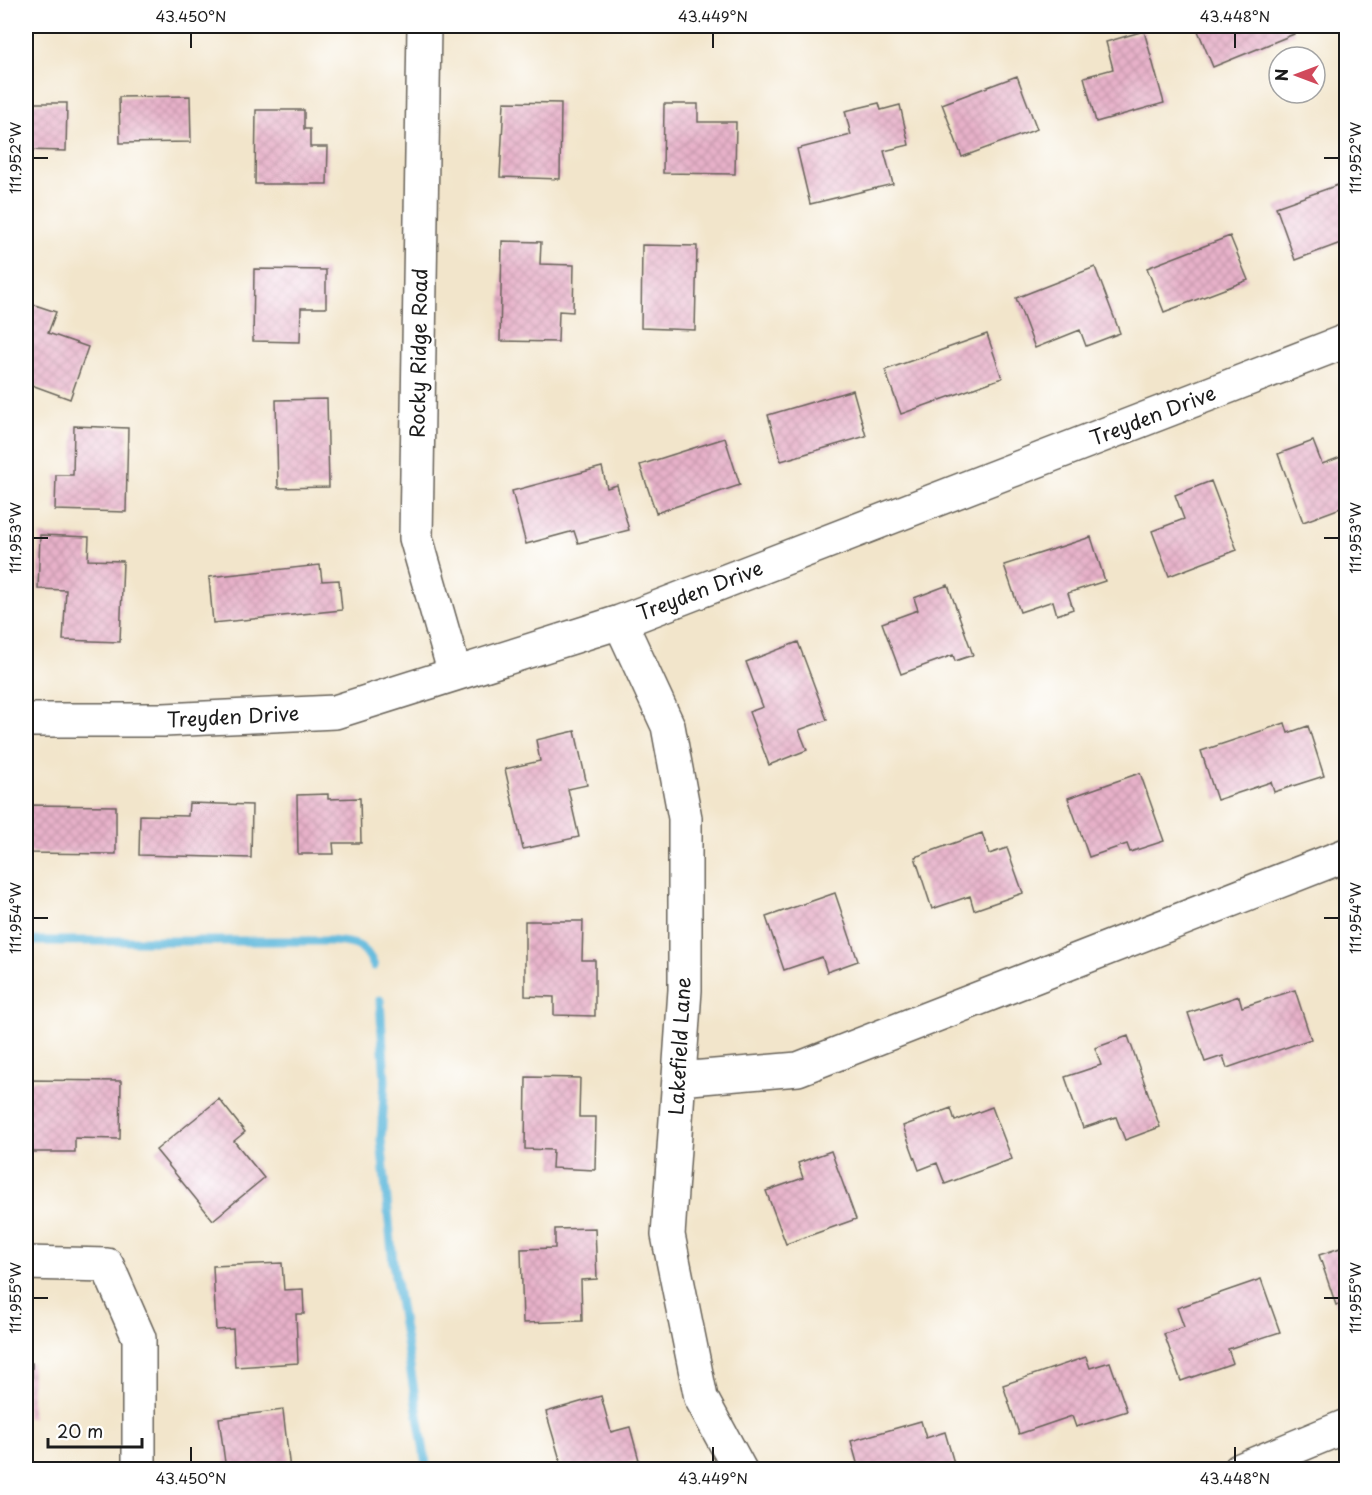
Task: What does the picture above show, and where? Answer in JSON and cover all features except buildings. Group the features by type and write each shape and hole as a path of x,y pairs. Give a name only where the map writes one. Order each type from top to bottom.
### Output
{"street":[{"name":"Rocky Ridge Road","path":"424,26 416,538 455,674"},
{"name":"Treyden Drive","path":"26,720 164,720 335,712 620,622 1347,341"},
{"name":"Lakefield Lane","path":"620,622 668,726 685,818 685,990 668,1234 701,1398 740,1470"},
{"path":"679,1079 798,1069 1347,855"},
{"path":"26,1263 107,1265 139,1338 139,1470"},
{"path":"1240,1470 1347,1426"}],"waterway":[{"path":"26,941 331,941 358,946 367,953 374,966"},
{"path":"380,1000 385,1081 381,1139 393,1263 427,1470"}]}
